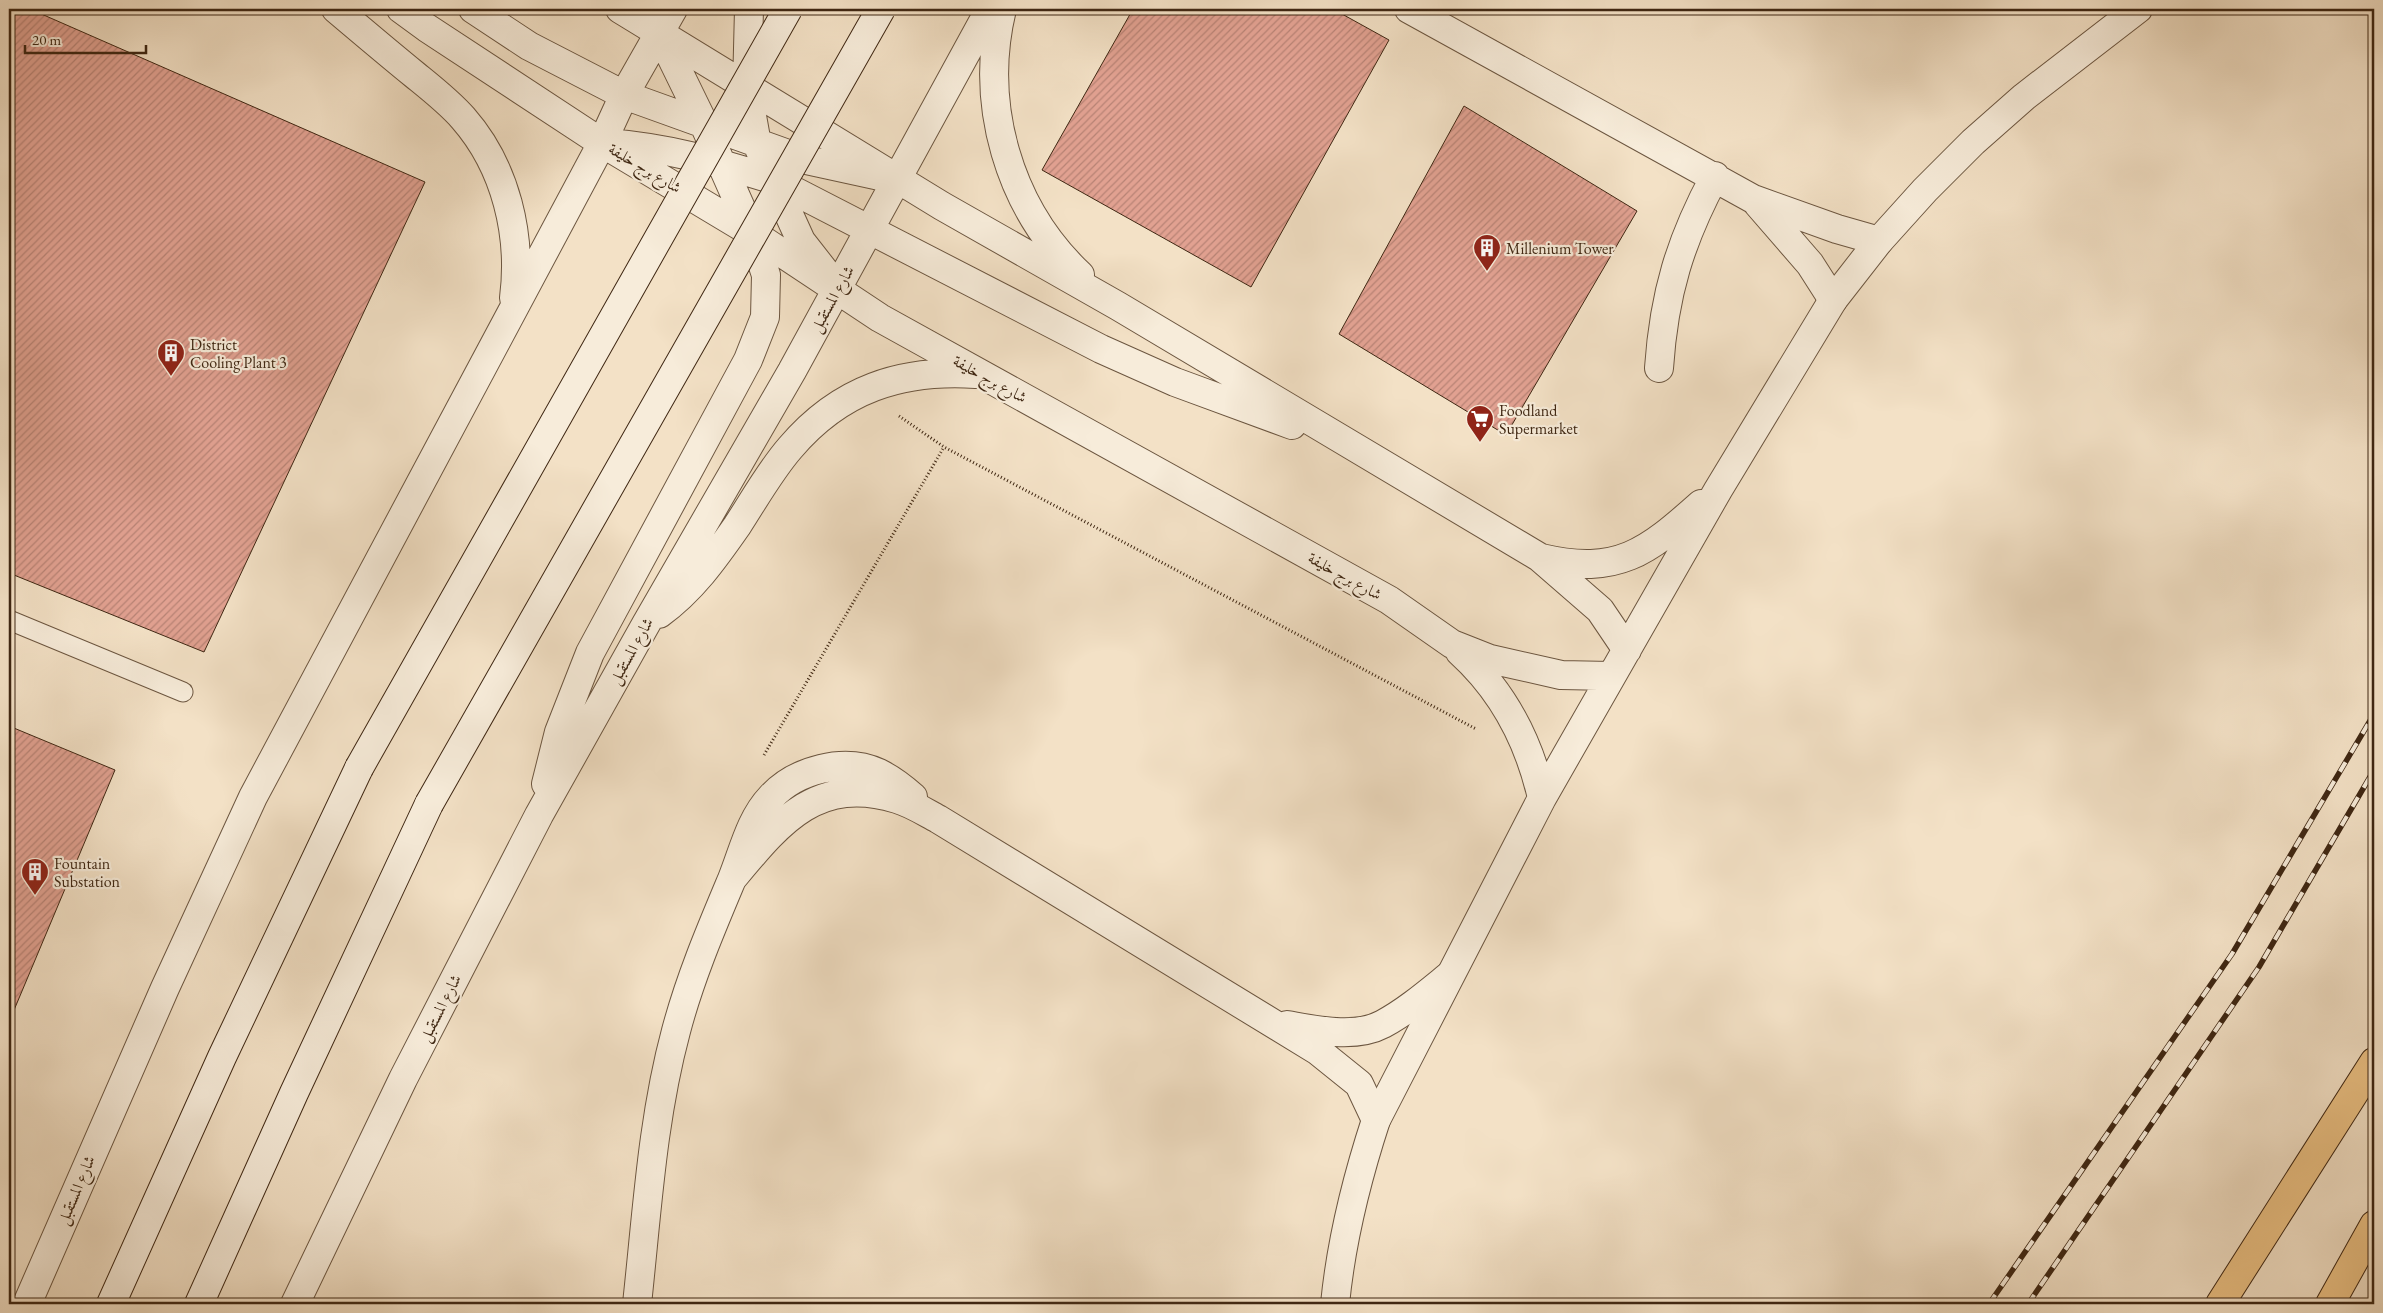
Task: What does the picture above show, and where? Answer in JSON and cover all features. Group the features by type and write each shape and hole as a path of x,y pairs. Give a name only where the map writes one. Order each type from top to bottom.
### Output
{"highway":[{"path":"2220,1304 2374,1062"},
{"path":"2330,1304 2374,1226"}],"street":[{"path":"336,9 463,118 485,148 501,182 511,213 516,245 517,269 512,309"},
{"name":"شارع برج خليفة","path":"401,9 602,143 752,233 880,318 1389,600 1452,644 1490,659 1530,670 1561,676 1612,676"},
{"path":"473,9 543,54 624,95 802,159 896,178"},
{"path":"620,9 896,178 1118,306 1539,557 1600,610 1627,650"},
{"name":"شارع المستقبل","path":"27,1304 165,988 253,798 602,143 624,95 673,9"},
{"path":"749,9 747,88 757,144 771,179 801,241 837,288"},
{"path":"111,1304 218,1066 359,768 788,9"},
{"path":"199,1304 294,1092 429,804 881,9"},
{"name":"شارع المستقبل","path":"295,1304 403,1079 539,815 837,288 990,9"},
{"path":"1002,9 997,29 994,66 995,104 1001,141 1012,174 1044,234 1066,261 1118,306"},
{"path":"1409,9 1754,199 1837,229 1879,240"},
{"path":"1335,1304 1345,1242 1368,1145 1376,1120 1542,798 1718,490 1833,300 1879,240 1973,142 2024,97 2138,9"},
{"path":"539,815 559,732 590,653 748,360 765,317 766,275 752,233 703,122 660,34"},
{"path":"602,143 680,152 719,161 771,179 870,228 1101,349 1175,382 1347,444"},
{"path":"1659,368 1662,327 1669,288 1681,249 1696,212 1715,176"},
{"path":"1754,199 1810,264 1833,300"},
{"path":"646,624 690,587 709,566 789,449 805,431 842,402 862,390 891,380 921,374 951,372 982,374"},
{"path":"1539,557 1563,563 1589,565 1615,561 1639,552 1661,539 1718,490"},
{"path":"1452,644 1474,664 1494,687 1515,722 1535,768 1542,798"},
{"path":"637,1304 654,1139 664,1085 676,1032 691,980 710,929 732,879 771,831 792,813 817,800 844,793 871,793 898,799 938,819 1271,1021 1318,1051 1359,1084 1376,1120"},
{"path":"1271,1021 1322,1031 1355,1031 1381,1025 1410,1007 1449,976"}],"lane":[{"path":"9,620 183,692"}],"path":[{"path":"862,390 944,447 1487,735 1515,722"},
{"path":"761,760 944,447"}],"building":[{"name":"District Cooling Plant 3","path":"9,9 30,9 425,182 204,652 9,573"},
{"path":"1133,9 1333,9 1389,40 1251,287 1042,170"},
{"name":"Millenium Tower","path":"1464,106 1637,211 1506,435 1339,334"},
{"name":"Fountain Substation","path":"9,726 115,770 9,1022"}],"railway":[{"path":"1989,1304 2232,954 2374,714"},
{"path":"2028,1304 2259,967 2374,770"}],"place":[{"name":"Millenium Tower","path":"1487,272"},
{"name":"District Cooling Plant 3","path":"171,377"},
{"name":"Foodland Supermarket","path":"1480,443"},
{"name":"Fountain Substation","path":"35,896"}]}
